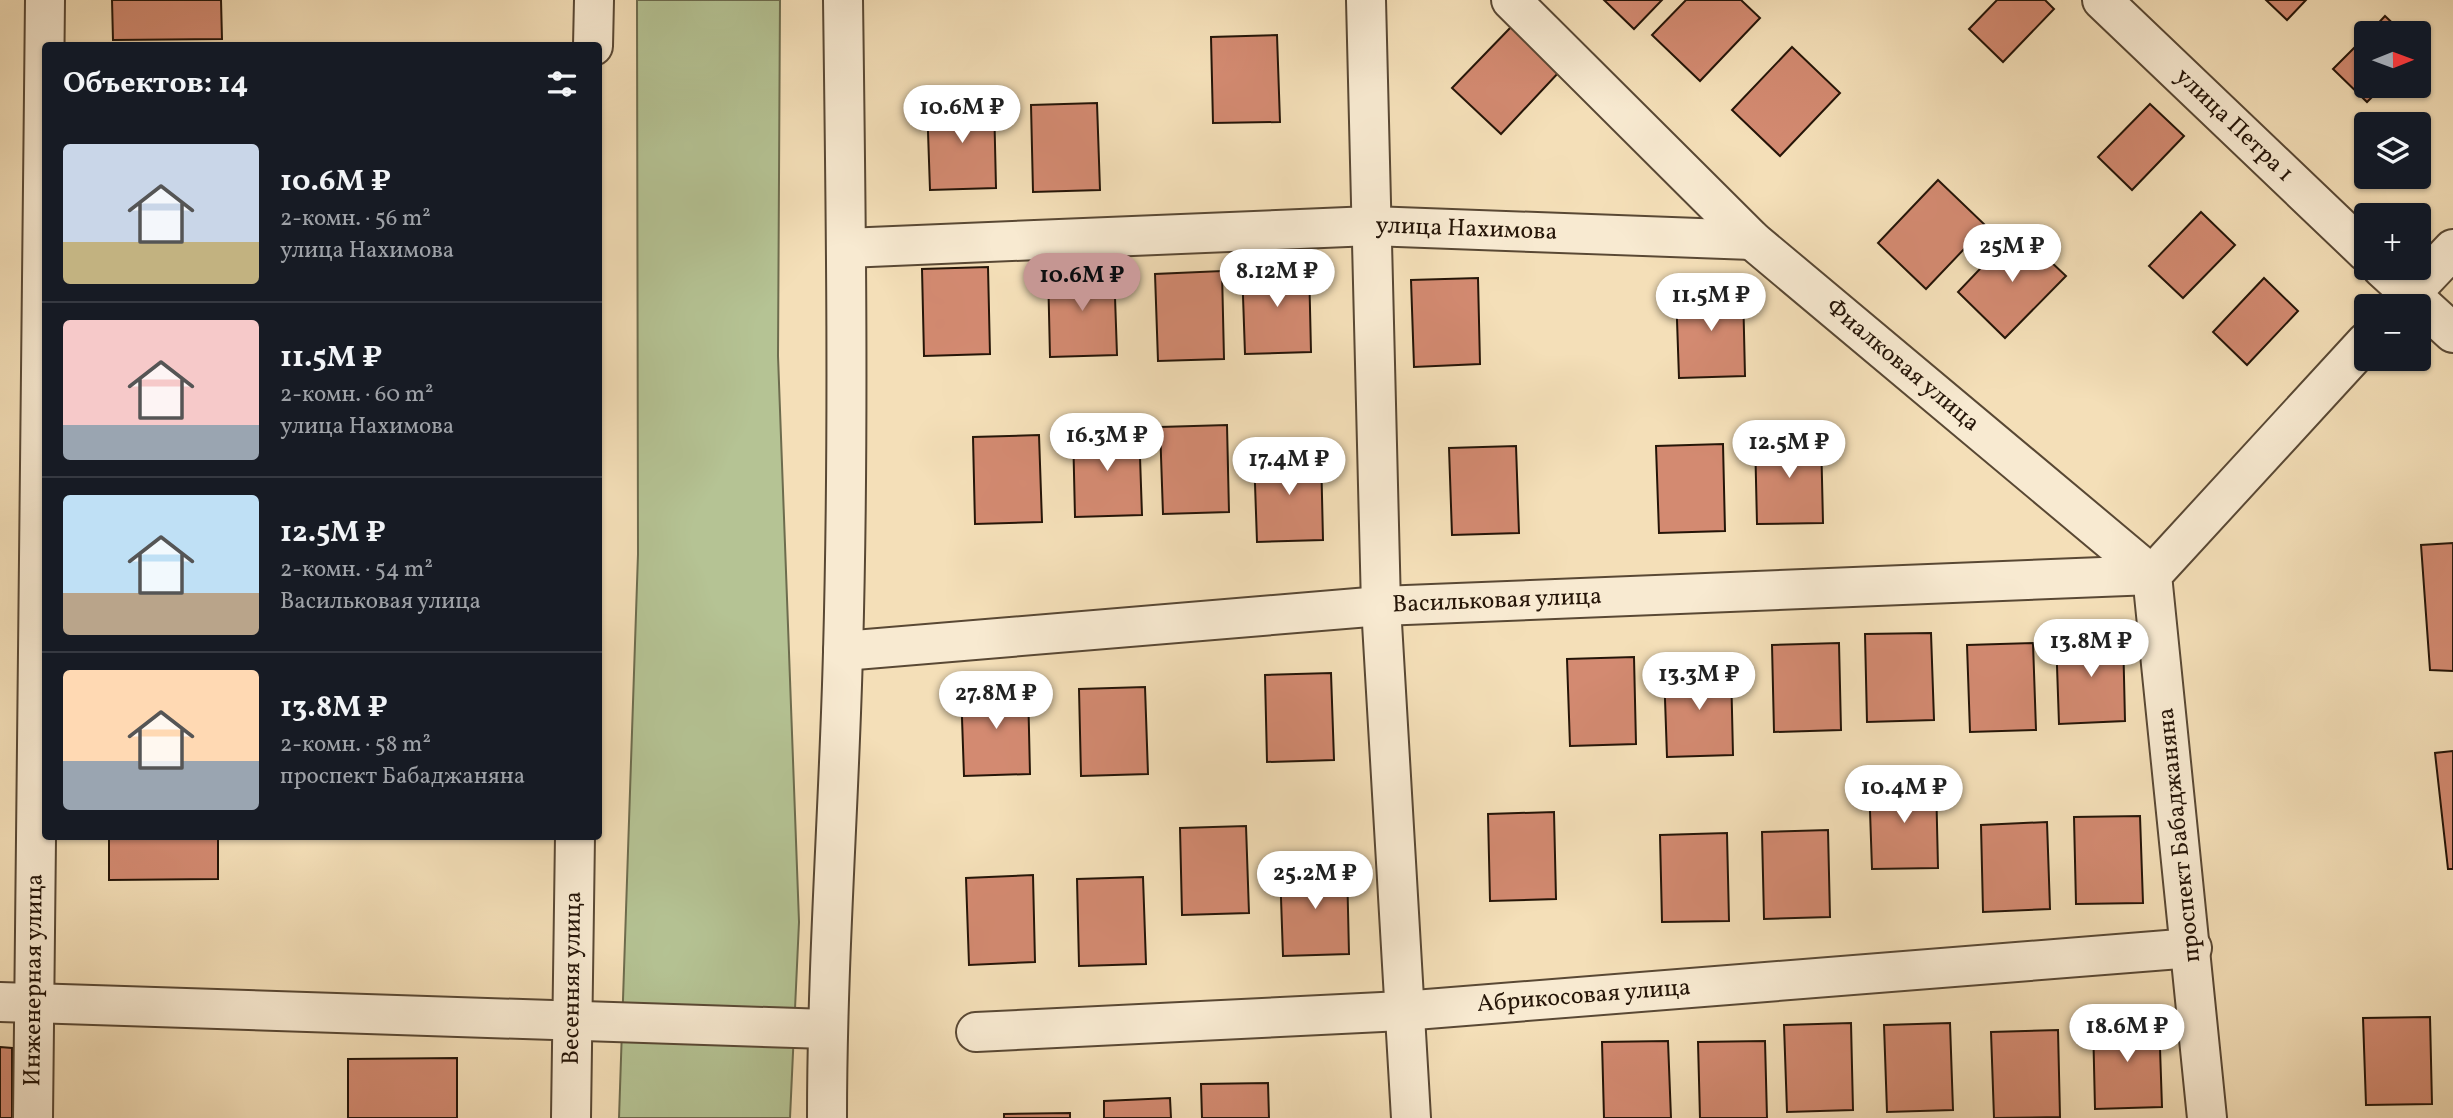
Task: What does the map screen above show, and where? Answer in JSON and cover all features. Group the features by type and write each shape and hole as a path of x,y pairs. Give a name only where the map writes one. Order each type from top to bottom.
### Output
{"street":[{"name":"Инженерная улица","path":"44,42 45,0"},
{"path":"593,42 594,0"},
{"path":"827,1118 827,1029 844,651 846,248 843,0"},
{"path":"1366,0 1381,606 1402,1011 1411,1118"},
{"name":"Фиалковая улица","path":"1511,0 1752,240 2152,575"},
{"name":"улица Петра 1","path":"2102,0 2354,241"},
{"name":"Инженерная улица","path":"33,1118 17,1002 42,107"},
{"name":"улица Нахимова","path":"846,248 1371,226 1752,240"},
{"path":"2411,294 2453,249"},
{"path":"2431,318 2453,333"},
{"path":"2152,575 2354,355"},
{"name":"Васильковая улица","path":"844,651 1381,606 2152,575"},
{"name":"проспект Бабаджаняна","path":"2152,575 2192,948 2207,1118"},
{"name":"Весенняя улица","path":"571,1118 575,840"},
{"name":"Абрикосовая улица","path":"976,1032 1402,1011 2192,948"},
{"path":"17,1002 571,1018 827,1029"}],"green space":[{"path":"637,0 780,0 778,356 799,922 790,1118 619,1118 638,554"}],"building":[{"path":"112,0 221,0 222,39 113,40"},
{"path":"1604,0 1662,0 1634,29"},
{"path":"1686,0 1741,0 1760,18 1700,81 1652,35"},
{"path":"1997,0 2045,0 2054,9 2003,62 1969,29"},
{"path":"2266,0 2306,0 2287,20"},
{"path":"1512,26 1560,71 1501,134 1452,88"},
{"path":"1277,35 1280,122 1213,123 1211,37"},
{"path":"1792,47 1840,93 1780,156 1732,110"},
{"path":"2354,48 2354,89 2333,69"},
{"path":"994,101 996,188 930,190 927,103"},
{"path":"1097,103 1100,190 1033,192 1031,105"},
{"path":"2150,104 2184,136 2132,190 2098,157"},
{"path":"1938,180 1986,226 1926,289 1878,243"},
{"path":"2201,212 2235,245 2183,298 2149,266"},
{"path":"2017,230 2066,276 2005,338 1958,292"},
{"path":"1309,265 1311,352 1245,354 1242,267"},
{"path":"988,267 990,354 924,356 922,269"},
{"path":"1114,268 1117,355 1050,357 1048,270"},
{"path":"1222,271 1224,359 1158,361 1155,274"},
{"path":"1478,278 1480,364 1414,367 1411,280"},
{"path":"2264,278 2298,311 2247,365 2213,332"},
{"path":"1743,289 1745,376 1679,378 1676,291"},
{"path":"1227,425 1229,512 1163,514 1160,427"},
{"path":"1139,428 1142,515 1075,517 1073,430"},
{"path":"1039,435 1042,522 975,524 973,437"},
{"path":"1821,436 1823,523 1757,524 1755,437"},
{"path":"1723,444 1725,531 1659,533 1656,446"},
{"path":"1516,446 1519,533 1452,535 1449,448"},
{"path":"1321,453 1323,540 1257,542 1254,455"},
{"path":"2453,543 2453,671 2430,670 2421,545"},
{"path":"1931,633 1934,720 1867,722 1865,634"},
{"path":"2123,634 2125,721 2059,724 2056,637"},
{"path":"1839,643 1841,730 1774,732 1772,645"},
{"path":"2033,643 2036,730 1970,732 1967,645"},
{"path":"1634,657 1636,744 1570,746 1567,659"},
{"path":"1731,668 1733,755 1667,757 1664,670"},
{"path":"1331,673 1334,760 1267,762 1265,675"},
{"path":"1028,687 1030,774 964,776 961,689"},
{"path":"1145,687 1148,774 1081,776 1079,689"},
{"path":"2453,751 2453,869 2448,869 2435,753"},
{"path":"1936,781 1938,868 1872,869 1869,782"},
{"path":"1554,812 1556,899 1490,901 1488,814"},
{"path":"2140,816 2143,903 2076,904 2074,817"},
{"path":"2047,822 2050,909 1983,912 1981,825"},
{"path":"1246,826 1249,913 1182,915 1180,828"},
{"path":"1828,830 1830,917 1764,919 1762,832"},
{"path":"1727,833 1729,921 1662,922 1660,835"},
{"path":"109,840 218,840 218,879 109,880"},
{"path":"1347,866 1349,954 1283,956 1280,869"},
{"path":"1033,875 1035,962 969,965 966,878"},
{"path":"1143,877 1146,964 1079,966 1077,879"},
{"path":"2430,1017 2432,1104 2366,1105 2363,1018"},
{"path":"2159,1019 2162,1107 2095,1109 2093,1022"},
{"path":"1851,1023 1853,1110 1787,1112 1784,1025"},
{"path":"1950,1023 1953,1110 1887,1112 1884,1025"},
{"path":"2058,1030 2060,1117 1994,1118 1991,1032"},
{"path":"1668,1041 1671,1118 1604,1118 1602,1042"},
{"path":"1765,1041 1767,1118 1700,1118 1698,1042"},
{"path":"0,1047 12,1048 12,1118 0,1118"},
{"path":"457,1058 457,1118 348,1118 348,1059"},
{"path":"1268,1083 1269,1118 1202,1118 1201,1084"},
{"path":"1170,1098 1171,1118 1104,1118 1104,1101"},
{"path":"1070,1113 1070,1118 1004,1118 1004,1114"}]}
